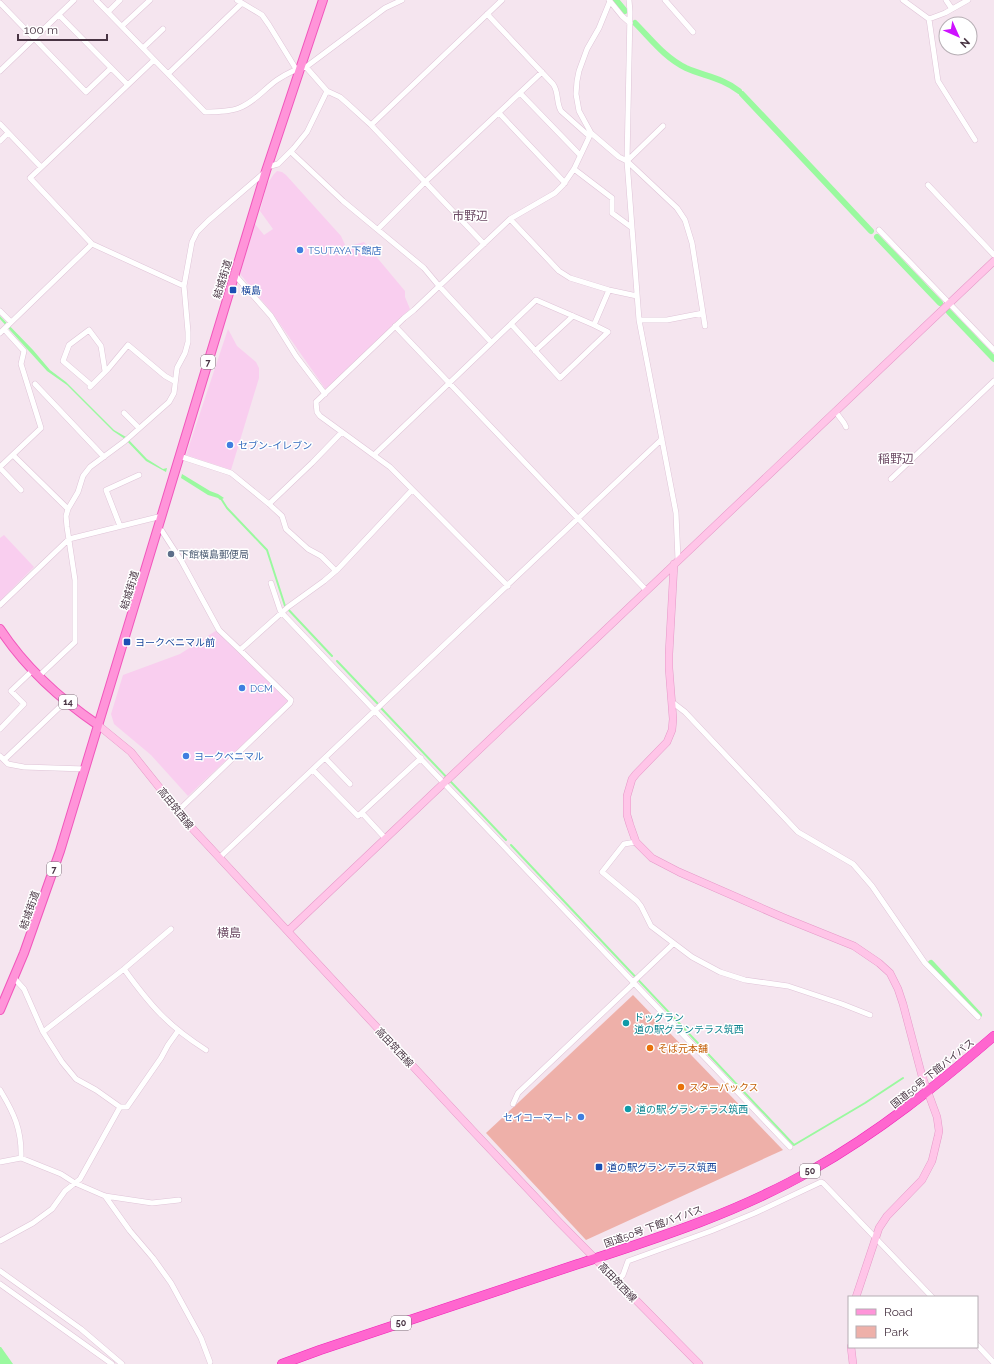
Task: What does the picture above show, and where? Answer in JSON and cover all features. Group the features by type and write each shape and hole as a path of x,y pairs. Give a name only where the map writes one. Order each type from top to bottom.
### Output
{"highway":[{"name":"国道50号 下館バイパス","path":"282,1364 320,1350 596,1259 665,1235 716,1215 811,1171 873,1133 927,1092 994,1036"}],"main road":[{"name":"結城街道","path":"0,1010 24,953 58,858 266,169 323,0"},
{"name":"14","path":"0,628 21,657 36,673 66,701 98,725"}],"street":[{"path":"0,71 74,0"},
{"path":"96,0 205,112 226,111 240,108 257,98 276,80 300,68 385,8 402,0"},
{"path":"108,12 120,0"},
{"path":"122,26 150,0"},
{"path":"237,0 262,15 300,68 327,91 340,97 371,125 484,244"},
{"path":"168,74 249,0"},
{"path":"371,125 502,0"},
{"path":"610,0 622,16 630,23"},
{"path":"590,135 579,111 576,94 577,81 587,49 599,28 610,0"},
{"path":"629,0 630,23 627,161 631,227 639,320 676,513 676,562 669,654 672,726 667,742 632,779 627,796 627,815 636,842 652,858 679,872 782,917 854,946 879,962 890,974 898,989 927,1092 937,1117 939,1130 938,1142 932,1161 922,1180 887,1216 879,1228 856,1296"},
{"path":"665,0 692,32"},
{"path":"902,0 929,19 938,81 975,140"},
{"path":"946,0 952,9"},
{"path":"929,19 945,13 968,0"},
{"path":"0,3 86,92 111,68"},
{"path":"487,14 555,86 558,106 561,111 619,157 627,161 677,208 685,220 692,243 705,326"},
{"path":"59,15 127,84"},
{"path":"143,48 163,29"},
{"path":"154,60 127,84 30,178 92,244 184,286"},
{"path":"378,229 425,182 542,72"},
{"path":"0,729 24,704 11,691 75,642 75,580 66,516 68,509 78,492 83,476 90,467 127,440 169,402 174,393 174,382 177,368 188,342 184,286 192,242 197,232 266,169 278,164 291,152 307,132 327,91"},
{"path":"520,92 580,155"},
{"path":"499,113 565,183"},
{"path":"0,124 41,167"},
{"path":"627,161 663,126"},
{"path":"0,141 8,133"},
{"path":"508,586 390,468 317,412 316,402 510,219 555,193 565,183 574,169 590,135"},
{"path":"291,152 343,201 424,268 491,342"},
{"path":"574,169 612,198 612,213 631,227"},
{"path":"928,185 994,255"},
{"path":"510,219 559,271 570,278 609,290 637,296"},
{"path":"879,230 994,350"},
{"path":"6,327 92,244"},
{"path":"288,931 994,261"},
{"path":"234,274 271,316 296,356 325,394"},
{"path":"594,325 609,290"},
{"path":"374,455 449,382 510,324 536,300 608,332 560,378 510,324"},
{"path":"0,311 6,327 24,351 21,364 41,428 0,468 21,490"},
{"path":"639,320 667,320 703,314"},
{"path":"535,351 573,316"},
{"path":"395,326 647,591"},
{"path":"105,371 101,346 89,330 69,345 63,361 90,386 105,371 128,345 174,382"},
{"path":"891,479 994,381"},
{"path":"35,384 104,457"},
{"path":"835,411 846,427"},
{"path":"124,413 139,428"},
{"path":"269,504 342,432"},
{"path":"220,858 662,439"},
{"path":"13,455 68,509"},
{"path":"179,456 231,473 282,516 286,529 308,549 321,556 336,571"},
{"path":"120,526 106,490 139,475"},
{"path":"240,650 285,610 336,571 412,490"},
{"path":"0,605 69,539 162,516"},
{"path":"158,529 162,530 182,562 219,630 291,700 290,703 178,811"},
{"path":"271,583 280,610 285,610 420,758 447,780 790,1147"},
{"path":"66,701 2,758 8,764 24,767 85,769"},
{"path":"672,702 685,712 798,832 853,864 872,886 925,963 978,1017"},
{"name":"高田筑西線","path":"98,725 130,752 178,811 220,858 474,1132 699,1364"},
{"path":"325,758 350,784"},
{"path":"313,770 358,816 420,758"},
{"path":"362,813 385,838"},
{"path":"636,842 624,844 602,872 637,901 651,926 673,944 692,957 720,972 745,980 788,986 870,1015"},
{"path":"43,1032 124,969 171,929"},
{"path":"513,1104 518,1092 673,944"},
{"path":"124,969 146,999 178,1031 206,1050"},
{"path":"14,978 24,989 43,1032 62,1062 76,1079 120,1106 127,1107 178,1031"},
{"path":"0,1090 16,1120 21,1158"},
{"path":"0,1241 33,1223 52,1209 65,1192 80,1179 120,1106"},
{"path":"0,1162 21,1158 61,1174 75,1183 105,1196 152,1203 178,1200"},
{"path":"617,1281 623,1275 628,1261 733,1222 821,1182 931,1296"},
{"path":"105,1196 112,1209 161,1268 171,1283 202,1338 210,1362"},
{"path":"0,1271 81,1329 122,1364"},
{"path":"0,1284 112,1364"},
{"path":"978,1346 994,1363"},
{"path":"851,1348 853,1364"}],"shaded area":[{"path":"277,171 286,175 341,236 346,247 364,242 405,291 405,297 410,309 326,390 273,314 240,274 255,224 264,235 273,229 260,211 267,184"},
{"path":"0,316 50,370 66,382 114,430 126,437 147,459 163,469 167,468 166,472 146,461 125,439 113,431 67,385 47,371 0,319"},
{"path":"228,329 237,346 256,362 259,368 259,378 231,470 186,455"},
{"path":"182,474 224,498 220,500 208,495 181,478"},
{"path":"4,535 34,567 0,601 0,538"},
{"path":"217,630 289,701 188,796 151,755 114,724 111,714 123,675 180,654"},
{"path":"1,1347 13,1364 0,1364"}],"green space":[{"path":"633,995 783,1150 586,1240 486,1133"}],"waterway":[{"path":"616,0 625,11"},
{"path":"635,23 659,48 678,64 726,83 739,91"},
{"path":"742,94 871,231"},
{"path":"877,237 940,303"},
{"path":"949,312 994,359"},
{"path":"220,497 227,508 267,550 285,606 332,656"},
{"path":"337,661 378,704"},
{"path":"381,708 506,840"},
{"path":"511,845 794,1145 865,1103 903,1078"},
{"path":"931,963 979,1015"}],"place":[{"name":"TSUTAYA下館店","path":"300,250"},
{"name":"横島","path":"233,290"},
{"name":"セブン-イレブン","path":"230,445"},
{"name":"下館横島郵便局","path":"171,554"},
{"name":"ヨークベニマル前","path":"127,642"},
{"name":"DCM","path":"242,688"},
{"name":"ヨークベニマル","path":"186,756"},
{"name":"ドッグラン 道の駅グランテラス筑西","path":"626,1023"},
{"name":"そば元本舗","path":"650,1048"},
{"name":"スターバックス","path":"681,1087"},
{"name":"道の駅 グランテラス筑西","path":"628,1109"},
{"name":"セイコーマート","path":"581,1117"},
{"name":"道の駅グランテラス筑西","path":"599,1167"}],"district":[{"name":"市野辺","path":"470,216"},
{"name":"稲野辺","path":"896,459"},
{"name":"横島","path":"229,933"}]}
